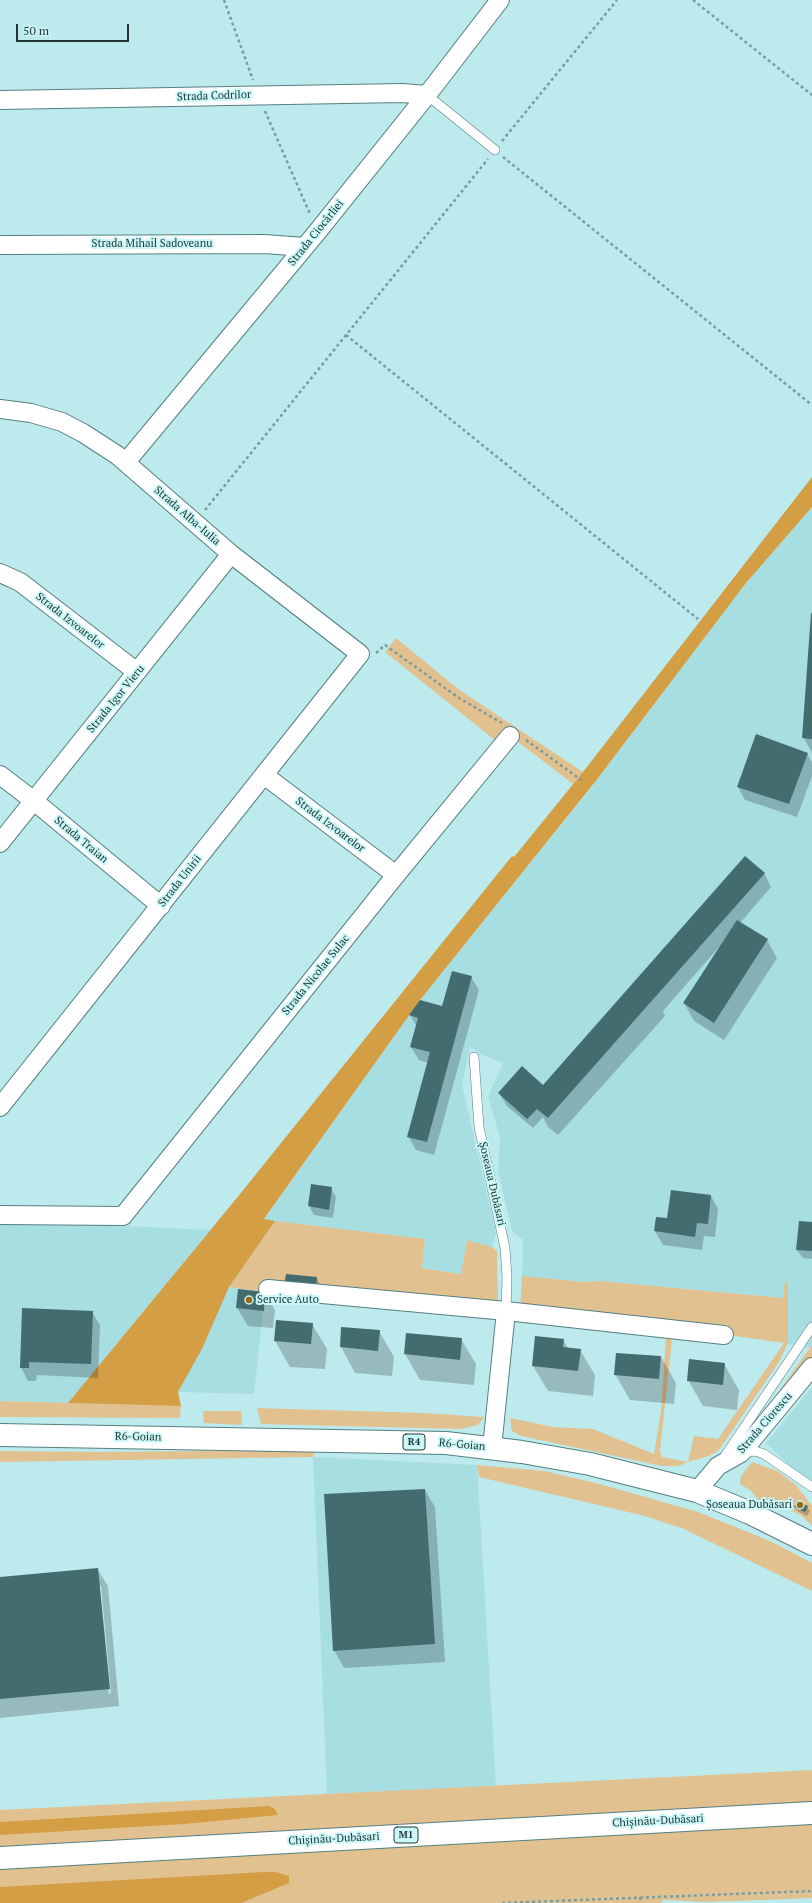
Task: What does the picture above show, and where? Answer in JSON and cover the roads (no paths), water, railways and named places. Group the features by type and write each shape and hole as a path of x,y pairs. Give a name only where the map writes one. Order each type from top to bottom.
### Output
{"main road":[{"name":"R6-Goian","path":"0,1434 355,1440 446,1443 492,1448 590,1464 697,1491 750,1513 812,1544"},
{"name":"Chișinău-Dubăsari","path":"0,1858 812,1813"}],"street":[{"name":"Strada Ciocârliei","path":"126,462 318,231 427,95 500,0"},
{"name":"Strada Codrilor","path":"0,100 402,93 427,95"},
{"name":"Strada Mihail Sadoveanu","path":"0,245 264,244 304,247"},
{"name":"Strada Alba-Iulia","path":"0,409 31,413 62,422 117,454 231,554 360,654"},
{"name":"Strada Igor Vieru","path":"0,843 231,554"},
{"name":"Strada Izvoarelor","path":"0,573 20,582 138,672"},
{"name":"Strada Unirii","path":"0,1107 360,654"},
{"name":"Strada Nicolae Sulac","path":"0,1215 123,1216 511,732"},
{"name":"Strada Traian","path":"0,775 34,800 161,906"},
{"name":"Strada Izvoarelor","path":"264,775 396,875"},
{"path":"268,1289 506,1311 724,1335"},
{"name":"Șoseaua Dubăsari","path":"492,1448 506,1311"},
{"name":"Strada Ciorescu","path":"697,1491 718,1466 742,1453 812,1367"}],"lane":[{"path":"427,95 495,150"},
{"name":"Șoseaua Dubăsari","path":"474,1057 479,1127 505,1248 507,1277 506,1311"},
{"path":"718,1466 812,1327"},
{"path":"742,1453 755,1451 764,1454 812,1487"}],"place":[{"name":"Service Auto","path":"249,1300"},
{"name":"Șoseaua Dubăsari","path":"800,1505"}]}
